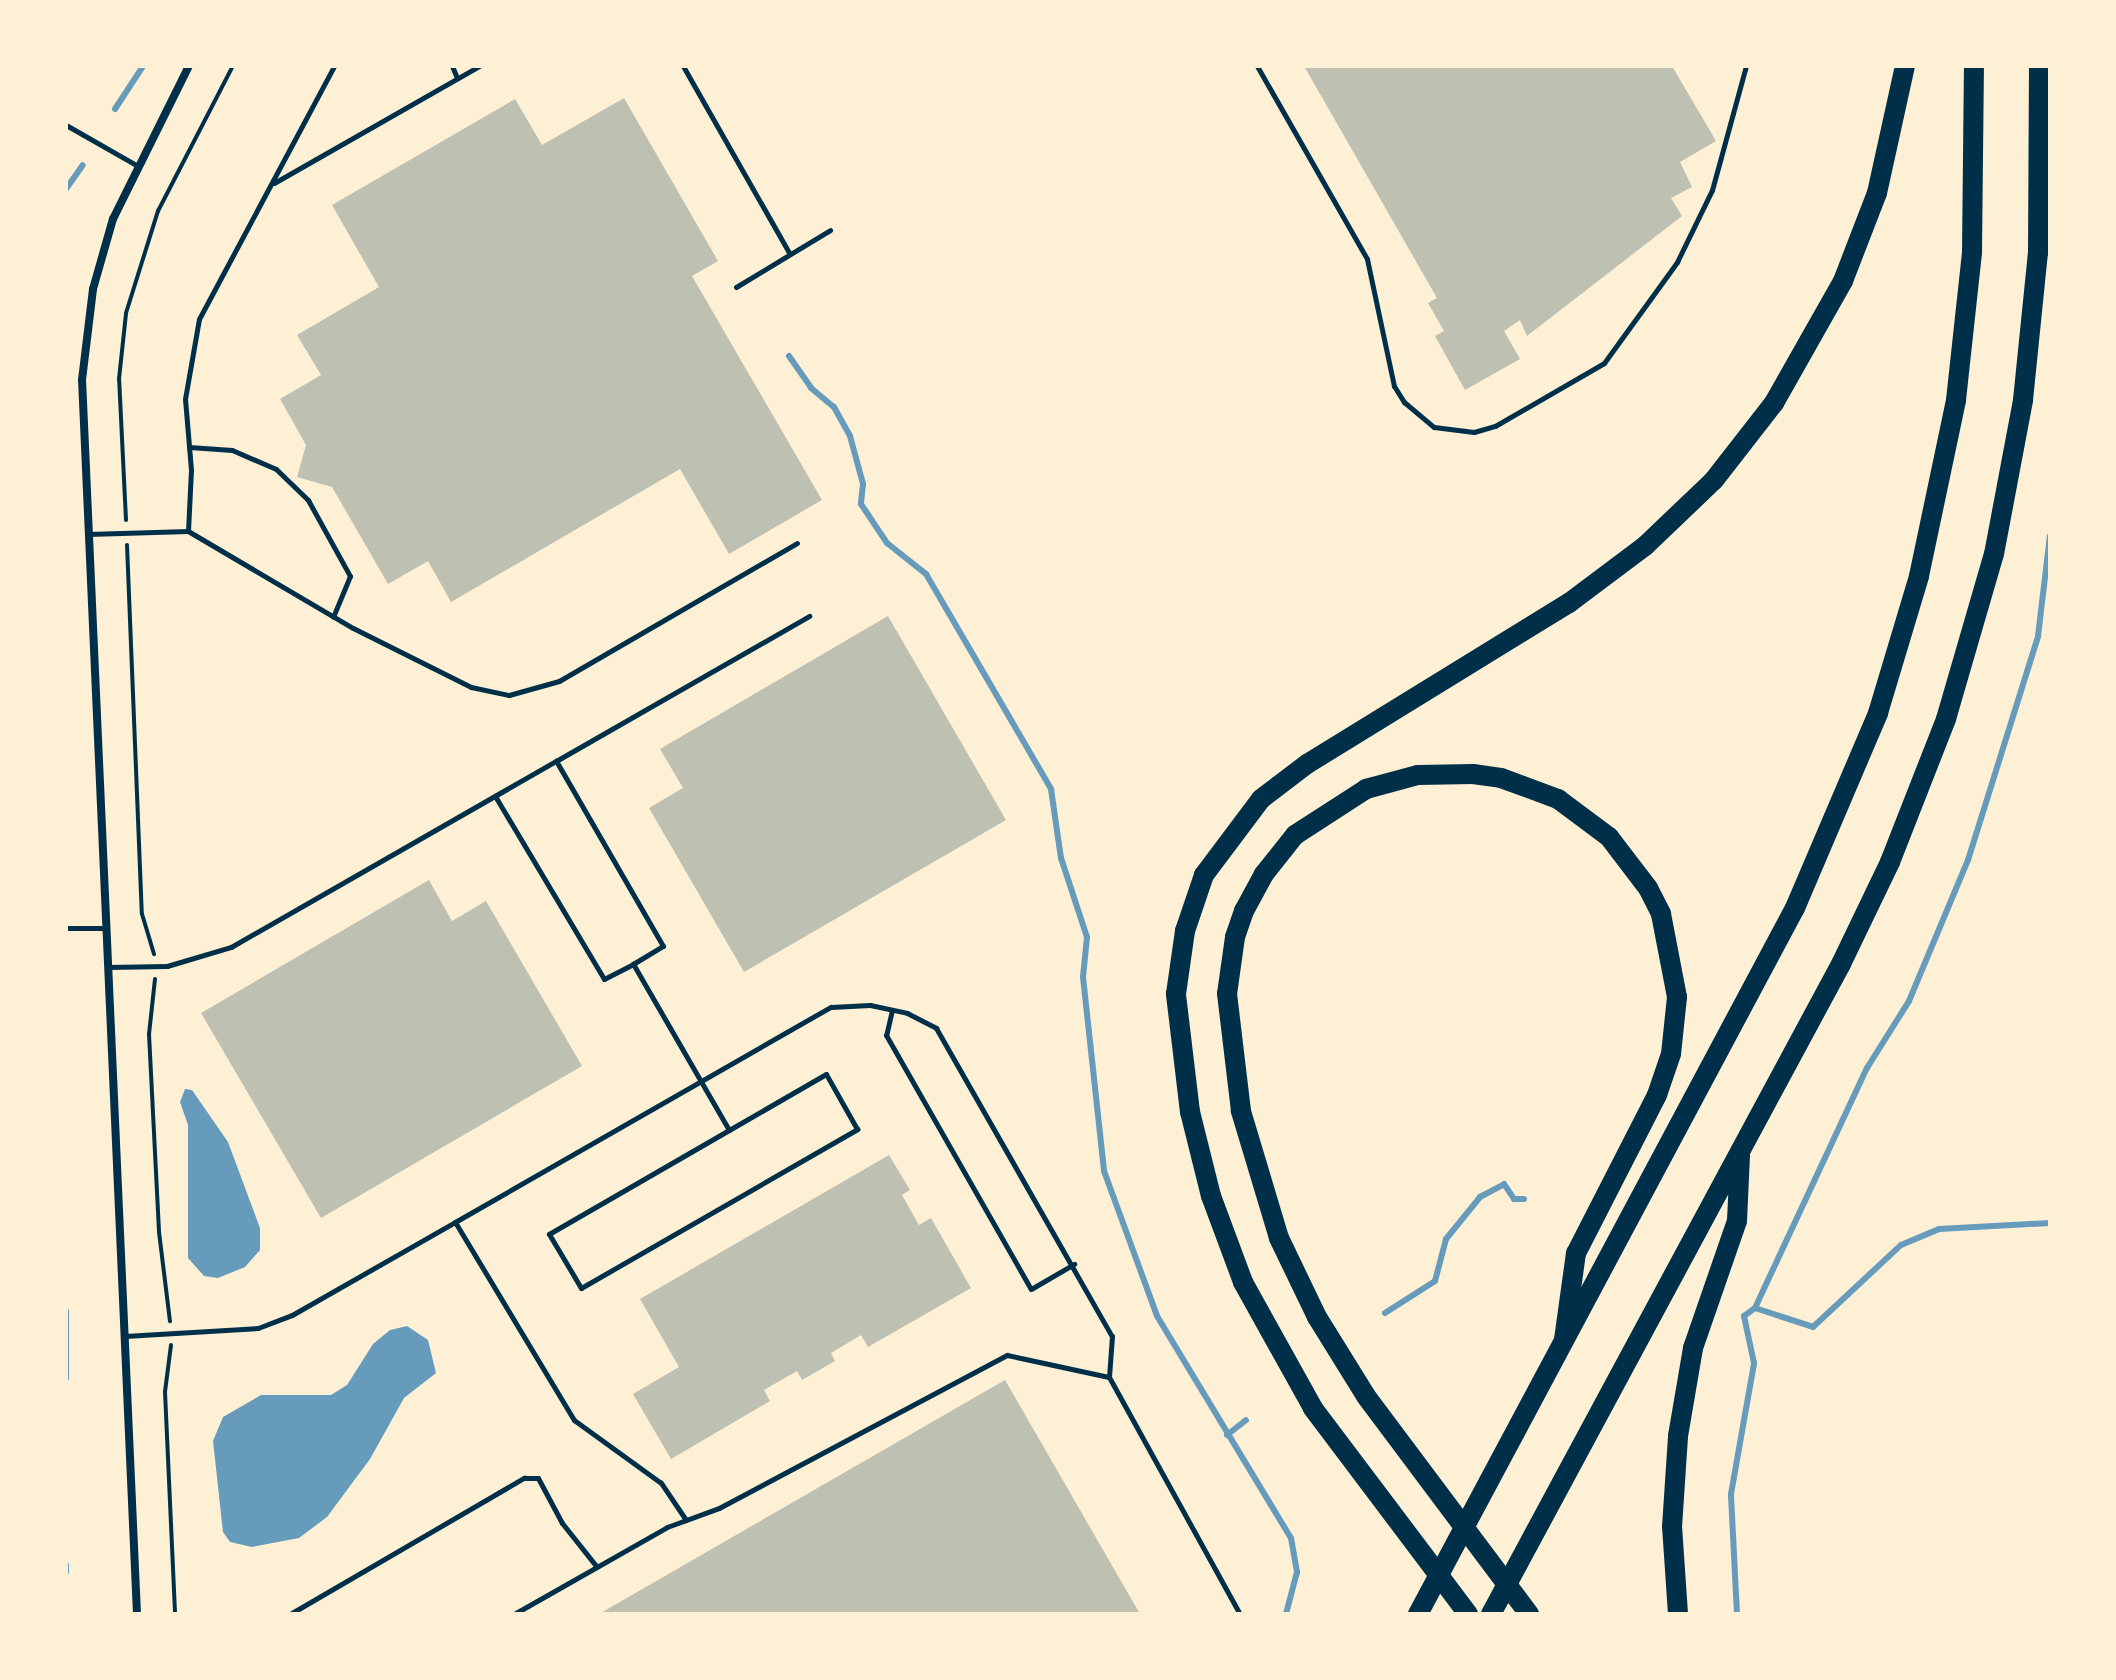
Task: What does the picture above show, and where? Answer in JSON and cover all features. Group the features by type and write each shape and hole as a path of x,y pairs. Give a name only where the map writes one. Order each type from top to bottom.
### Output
{"highway":[{"path":"1468,1614 1313,1408 1270,1336 1243,1282 1211,1196 1190,1112 1177,1026 1178,962 1193,901 1228,837 1284,780 1569,603 1645,546 1714,480 1774,403 1843,281 1877,193 1905,66"},
{"path":"1418,1614 1795,908 1851,781 1900,644 1956,400 1973,238 1974,66"},
{"path":"1491,1614 1740,1150 1890,862 1946,719 1977,615 2023,400 2038,253 2039,66"},
{"path":"1529,1614 1413,1461 1340,1355 1279,1238 1245,1126 1227,1026 1235,937 1264,874 1295,835 1366,789 1418,775 1473,774 1501,778 1558,799 1609,837 1648,888 1661,914 1677,997 1671,1054 1657,1095 1576,1253 1564,1339"},
{"path":"1678,1614 1672,1527 1678,1436 1693,1348 1737,1221 1740,1150"}],"street":[{"path":"137,1614 81,406 87,324 105,243 136,165 189,66"}],"lane":[{"path":"188,531 189,447 185,399 199,319 334,66"},
{"path":"452,66 457,78"},
{"path":"273,183 479,66"},
{"path":"683,66 790,254"},
{"path":"1257,66 1367,259 1399,394 1434,427 1474,432 1495,426 1604,363 1677,262 1712,190 1746,66"},
{"path":"66,125 136,165"},
{"path":"736,287 830,230"},
{"path":"189,447 232,450 276,469 308,500 350,576 333,617"},
{"path":"87,534 188,531 333,617 471,687 509,695 559,681 797,543"},
{"path":"107,967 167,966 231,947 809,616"},
{"path":"495,796 604,979 633,964 663,946 556,761"},
{"path":"66,928 105,928"},
{"path":"633,964 729,1130"},
{"path":"124,1337 258,1328 292,1315 831,1007 870,1005 892,1010 936,1028 944,1039 1074,1264 1112,1336 1109,1377 1240,1614"},
{"path":"892,1010 886,1035 1031,1289 1074,1264"},
{"path":"826,1074 857,1129 581,1288 549,1234 729,1130 826,1074"},
{"path":"455,1222 574,1420 661,1483 686,1520"},
{"path":"514,1614 686,1520 719,1508 1007,1355 1109,1377"},
{"path":"290,1614 524,1478 538,1478 562,1523 597,1567"}],"path":[{"path":"175,1614 165,1392 171,1335 159,1232 149,1034 155,965 142,914 119,379 126,313 158,211 233,66"}],"water":[{"path":"185,1089 192,1090 228,1142 260,1228 260,1250 245,1267 218,1278 204,1276 188,1258 188,1125 180,1102"},
{"path":"407,1326 428,1340 436,1373 404,1398 370,1459 327,1517 299,1538 252,1547 230,1542 223,1532 213,1441 223,1417 261,1395 331,1395 347,1385 373,1344 390,1330"}],"building":[{"path":"1304,66 1672,66 1716,141 1680,162 1692,187 1671,198 1682,216 1527,336 1520,320 1504,331 1520,359 1465,390 1435,336 1444,331 1428,303 1437,298"},
{"path":"624,98 718,261 692,276 822,500 729,554 680,469 451,602 428,561 388,584 332,487 297,477 306,445 280,399 321,375 297,335 379,287 332,205 515,99 542,145"},
{"path":"888,616 1006,820 744,972 649,808 683,788 660,749"},
{"path":"429,880 452,921 486,901 582,1066 321,1218 201,1013"},
{"path":"889,1155 910,1190 902,1195 919,1225 931,1218 971,1288 868,1347 861,1335 831,1353 835,1361 802,1380 797,1371 764,1390 770,1401 671,1459 633,1394 679,1367 640,1299"},
{"path":"1005,1380 1140,1614 599,1614"}],"waterway":[{"path":"115,109 143,66"},
{"path":"66,189 83,165"},
{"path":"789,356 811,388 834,407 850,436 863,484 861,504 887,543 926,574 1051,789 1061,858 1087,937 1083,977 1104,1171 1157,1316 1291,1538 1297,1572 1286,1614"},
{"path":"1737,1614 1731,1494 1754,1363 1744,1316 1755,1308 1867,1068 1909,1001 1968,860 2038,636 2050,536"},
{"path":"1385,1313 1435,1281 1446,1239 1480,1197 1504,1184 1514,1199 1524,1199"},
{"path":"1755,1308 1813,1327 1901,1245 1939,1229 2050,1223"},
{"path":"66,1311 66,1378"},
{"path":"1227,1435 1246,1420"},
{"path":"66,1565 66,1572"}]}
